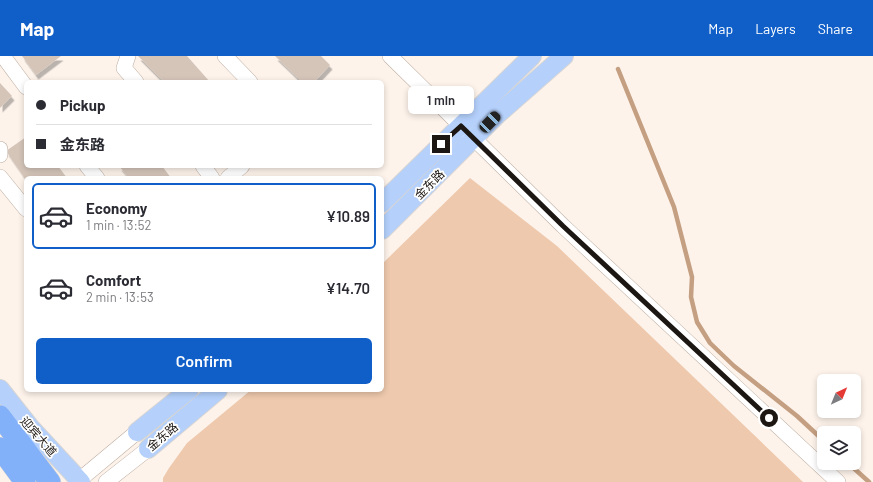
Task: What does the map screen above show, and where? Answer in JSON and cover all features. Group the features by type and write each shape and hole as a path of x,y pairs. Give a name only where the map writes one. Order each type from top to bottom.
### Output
{"highway":[{"path":"0,412 9,444 50,482"},
{"path":"0,416 9,444 25,482"},
{"path":"0,457 22,482"}],"main road":[{"name":"金东路","path":"384,201 531,56"},
{"name":"金东路","path":"384,228 498,114 564,56"},
{"name":"迎宾大道","path":"0,389 30,427 79,482"},
{"name":"金东路","path":"137,432 187,392"},
{"name":"金东路","path":"148,449 216,392"}],"street":[{"path":"3,56 24,84"},
{"path":"128,56 124,68 134,80"},
{"path":"226,56 248,80"},
{"path":"390,56 563,226 838,482"},
{"path":"0,148 0,155"},
{"path":"89,168 95,176"},
{"path":"230,176 240,168"},
{"path":"0,177 24,207"},
{"name":"金东路","path":"79,482 137,432"},
{"name":"金东路","path":"106,482 148,449"}],"shaded area":[{"path":"470,178 557,246 803,482 163,482 163,478 169,468 187,443 249,392 384,392 384,262"}],"building":[{"path":"22,56 61,56 36,75"},
{"path":"138,56 187,56 208,80 162,80"},
{"path":"275,56 321,56 330,65 316,80 300,80"},
{"path":"0,83 12,96 0,108"},
{"path":"24,138 24,168 60,168 66,176 24,177 6,151"},
{"path":"121,168 164,168 170,176 127,176"}],"waterway":[{"path":"618,69 674,207 692,277 691,297 697,322 710,343 734,366 797,416 817,435"},
{"path":"856,470 869,482"}],"route":[{"path":"441,144 461,126 497,163 563,226 769,418"}]}
